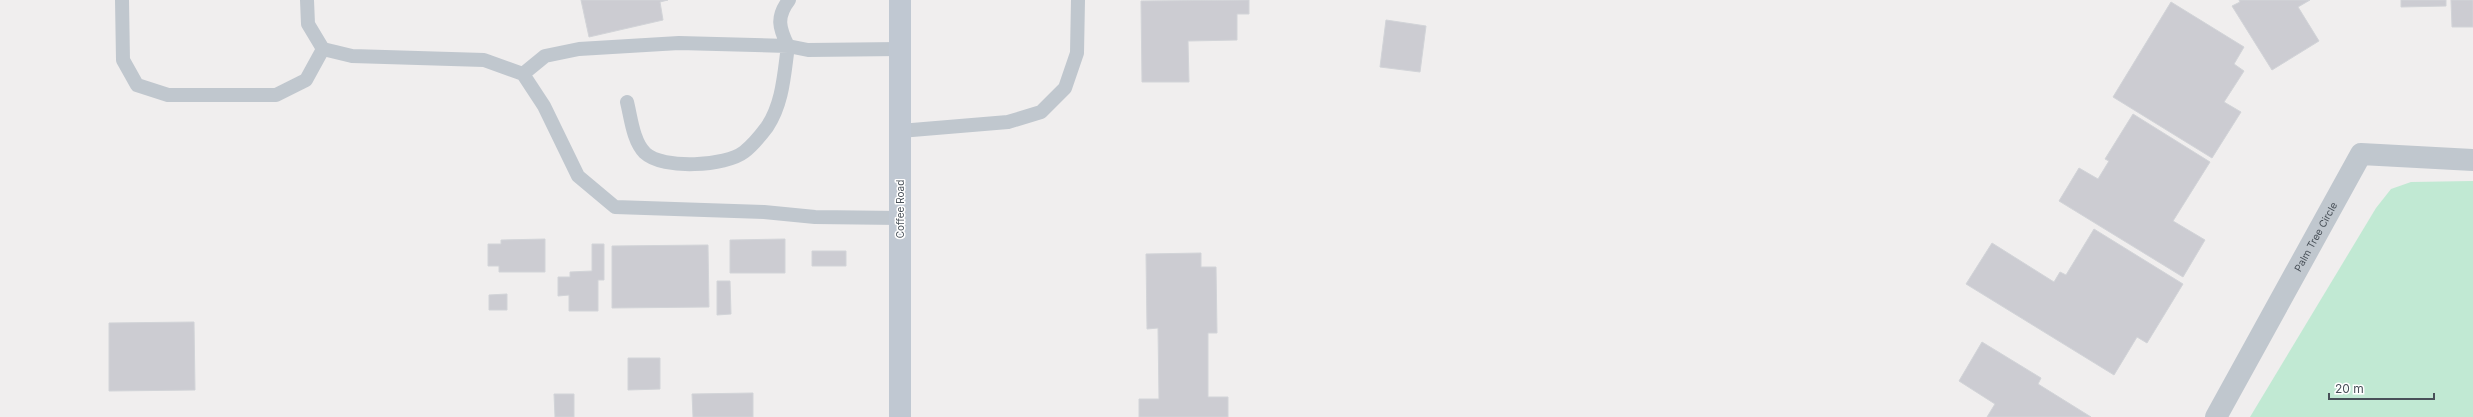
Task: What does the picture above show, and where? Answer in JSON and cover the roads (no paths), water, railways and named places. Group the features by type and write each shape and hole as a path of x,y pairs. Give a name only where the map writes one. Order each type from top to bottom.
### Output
{"main road":[{"name":"Coffee Road","path":"900,0 900,417"}],"street":[{"name":"Palm Tree Circle","path":"2216,417 2361,154 2473,160"}],"lane":[{"path":"122,0 123,60 137,85 168,95 276,95 306,80 322,49"},
{"path":"307,0 308,24 322,49 352,56 484,60 523,74 544,106 578,176 615,207 764,212 815,217 900,218"},
{"path":"627,102 636,137 645,153 663,162 715,164 744,153 766,127 781,100 788,46 780,30 781,10 789,0"},
{"path":"900,131 1008,122 1041,112 1066,88 1077,53 1078,0"},
{"path":"523,74 545,56 579,49 680,44 788,46 808,50 900,49"}]}
